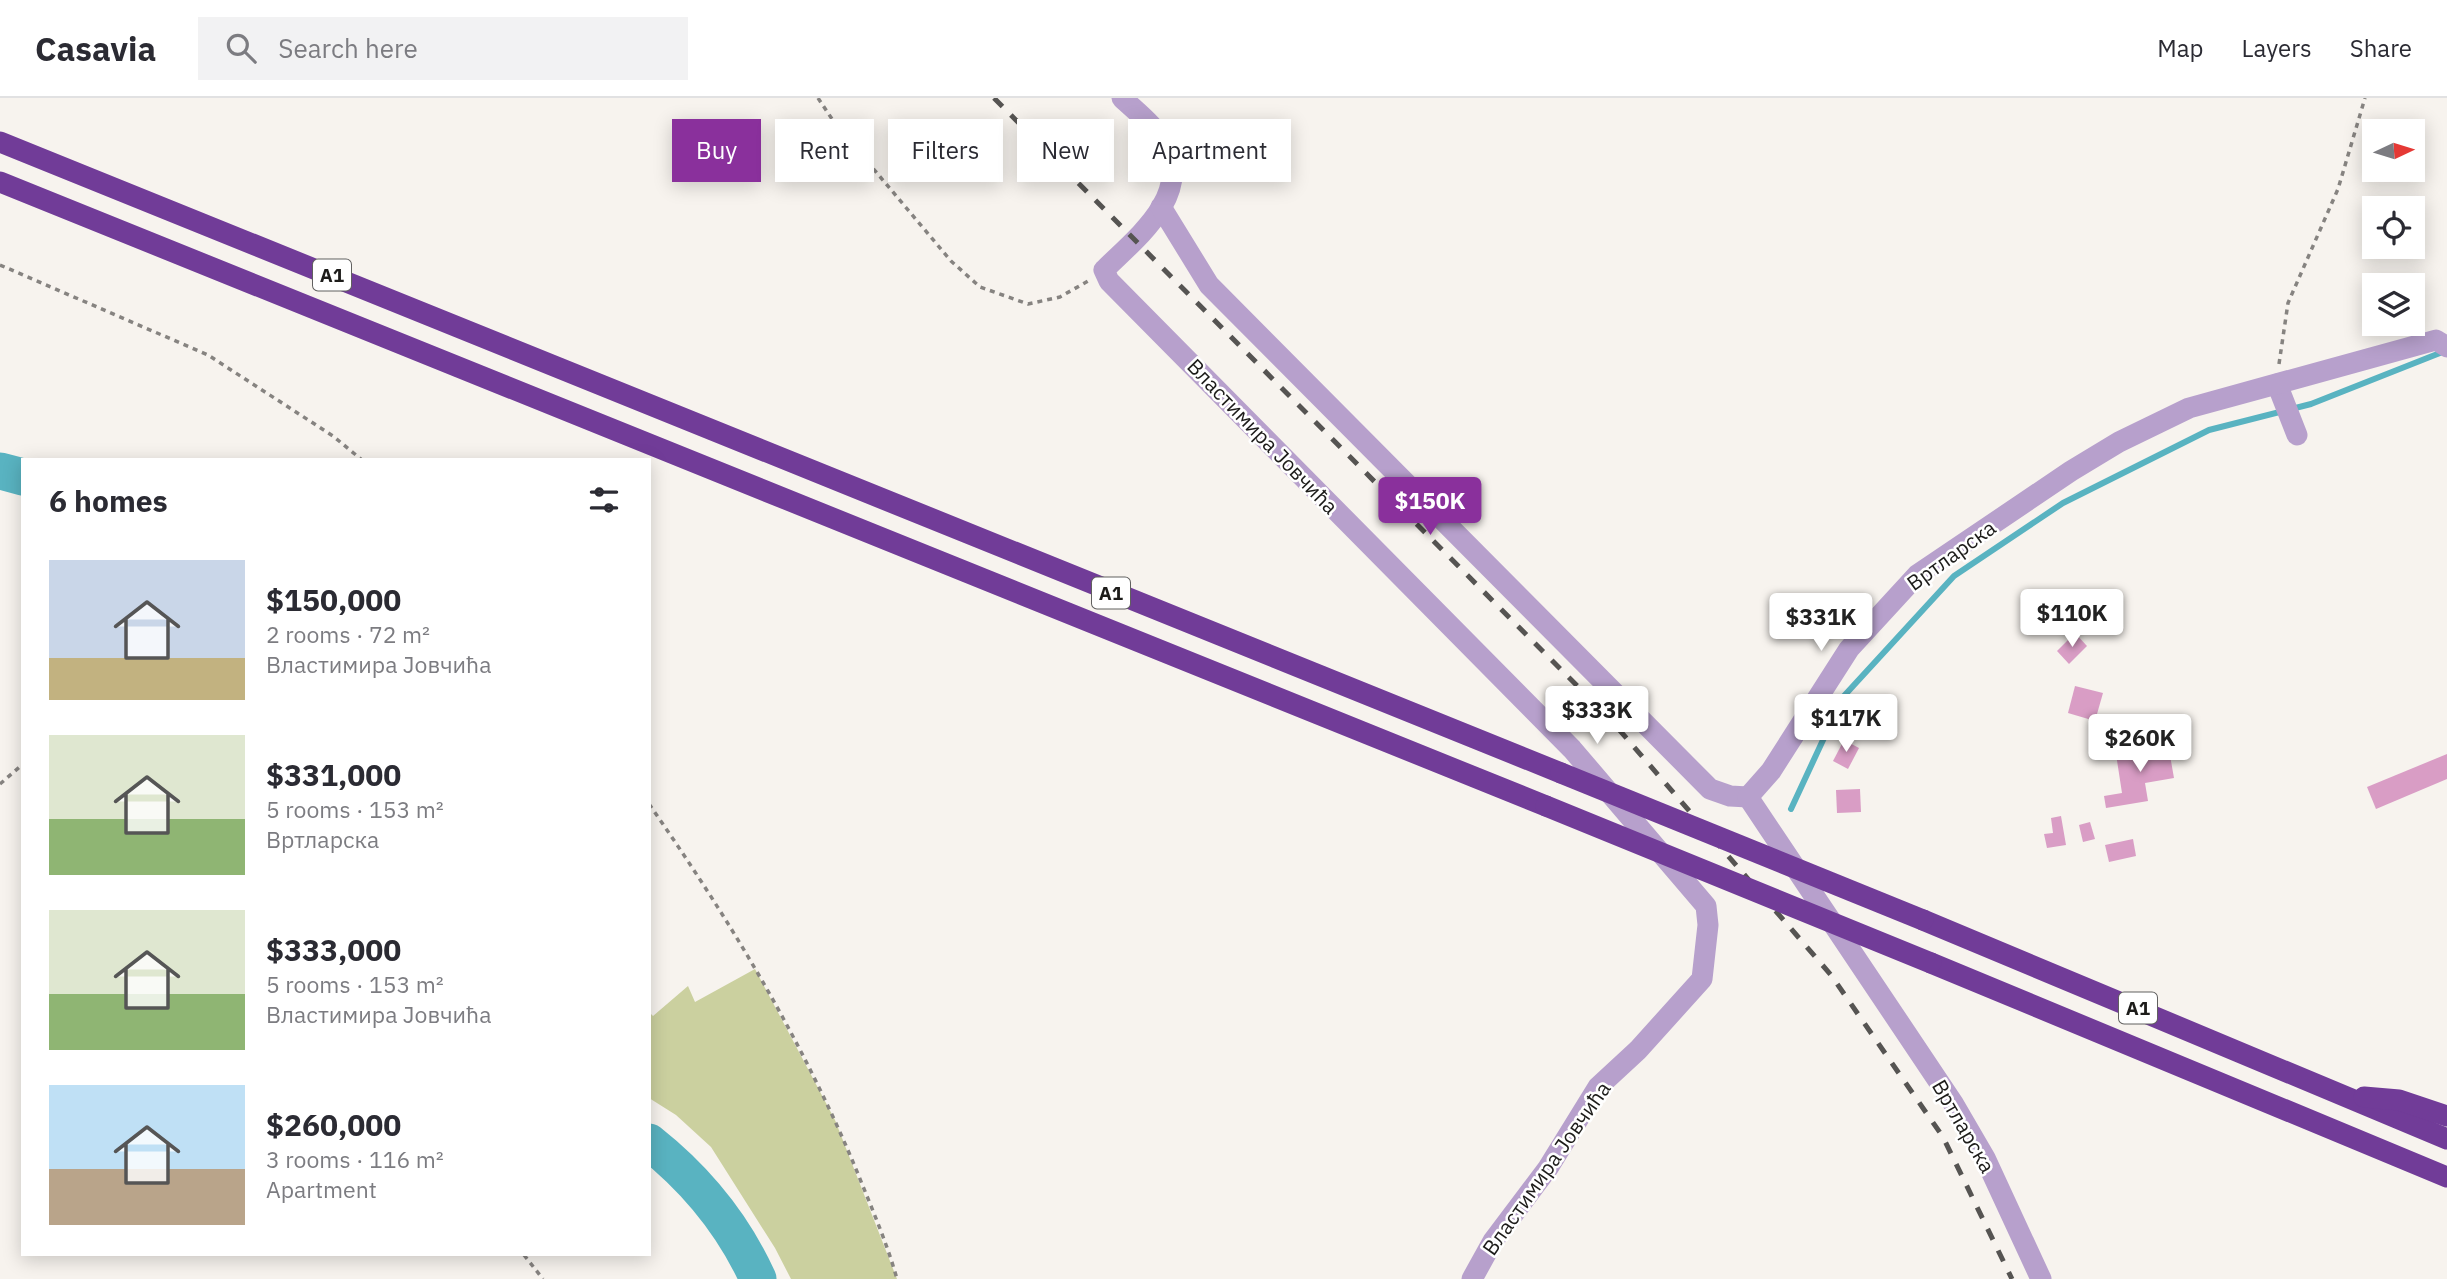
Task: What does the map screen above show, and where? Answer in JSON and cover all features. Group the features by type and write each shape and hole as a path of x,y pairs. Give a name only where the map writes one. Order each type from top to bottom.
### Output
{"highway":[{"name":"A1","path":"0,142 1923,920 2447,1139"},
{"name":"A1","path":"0,182 1546,806 2447,1177"},
{"path":"2352,1098 2399,1100 2447,1116"}],"street":[{"path":"1107,275 1161,208 1170,189 1172,165 1166,147 1154,128 1122,98"},
{"path":"1161,208 1209,285 1710,789 1730,796 1748,797"},
{"name":"Властимира Јовчића","path":"1107,275 1572,749 1706,906 1708,925 1702,979 1638,1050 1598,1087 1548,1168 1493,1241 1472,1279"},
{"name":"Вртларска","path":"2041,1279 1985,1158 1953,1103 1748,797 1763,783 1849,649 1917,575 2119,442 2189,408 2281,392 2436,340 2447,347"},
{"path":"2281,392 2295,430"}],"path":[{"path":"818,98 834,122 951,261 980,287 1028,304 1060,297 1107,275"},
{"path":"2281,392 2288,303 2338,189 2365,98"},
{"path":"0,265 208,355 333,436 360,458"},
{"path":"0,785 21,766"},
{"path":"651,807 743,948 792,1035 835,1120 897,1279"},
{"path":"525,1256 543,1279"}],"green space":[{"path":"755,969 835,1120 897,1279 791,1279 775,1248 711,1147 676,1115 651,1099 651,1014 653,1016 688,986 695,1002"}],"building":[{"path":"2075,633 2087,646 2069,664 2057,651"},
{"path":"2075,686 2103,693 2095,721 2068,713"},
{"path":"1844,740 1859,748 1848,769 1833,761"},
{"path":"2168,744 2174,778 2145,783 2148,801 2106,808 2104,796 2122,793 2116,754"},
{"path":"2447,754 2447,779 2376,809 2367,787"},
{"path":"1860,789 1861,812 1837,813 1836,790"},
{"path":"2061,816 2066,845 2047,848 2044,834 2053,833 2051,818"},
{"path":"2090,822 2095,839 2083,842 2079,825"},
{"path":"2133,839 2136,856 2109,862 2105,845"}],"waterway":[{"path":"1791,809 1843,697 1954,576 2063,503 2209,430 2311,404 2445,351"},
{"path":"0,471 21,476"},
{"path":"651,1144 683,1172 712,1204 737,1240 758,1279"}],"railway":[{"path":"994,98 1609,718 1831,975 1943,1137 2012,1279"}]}
